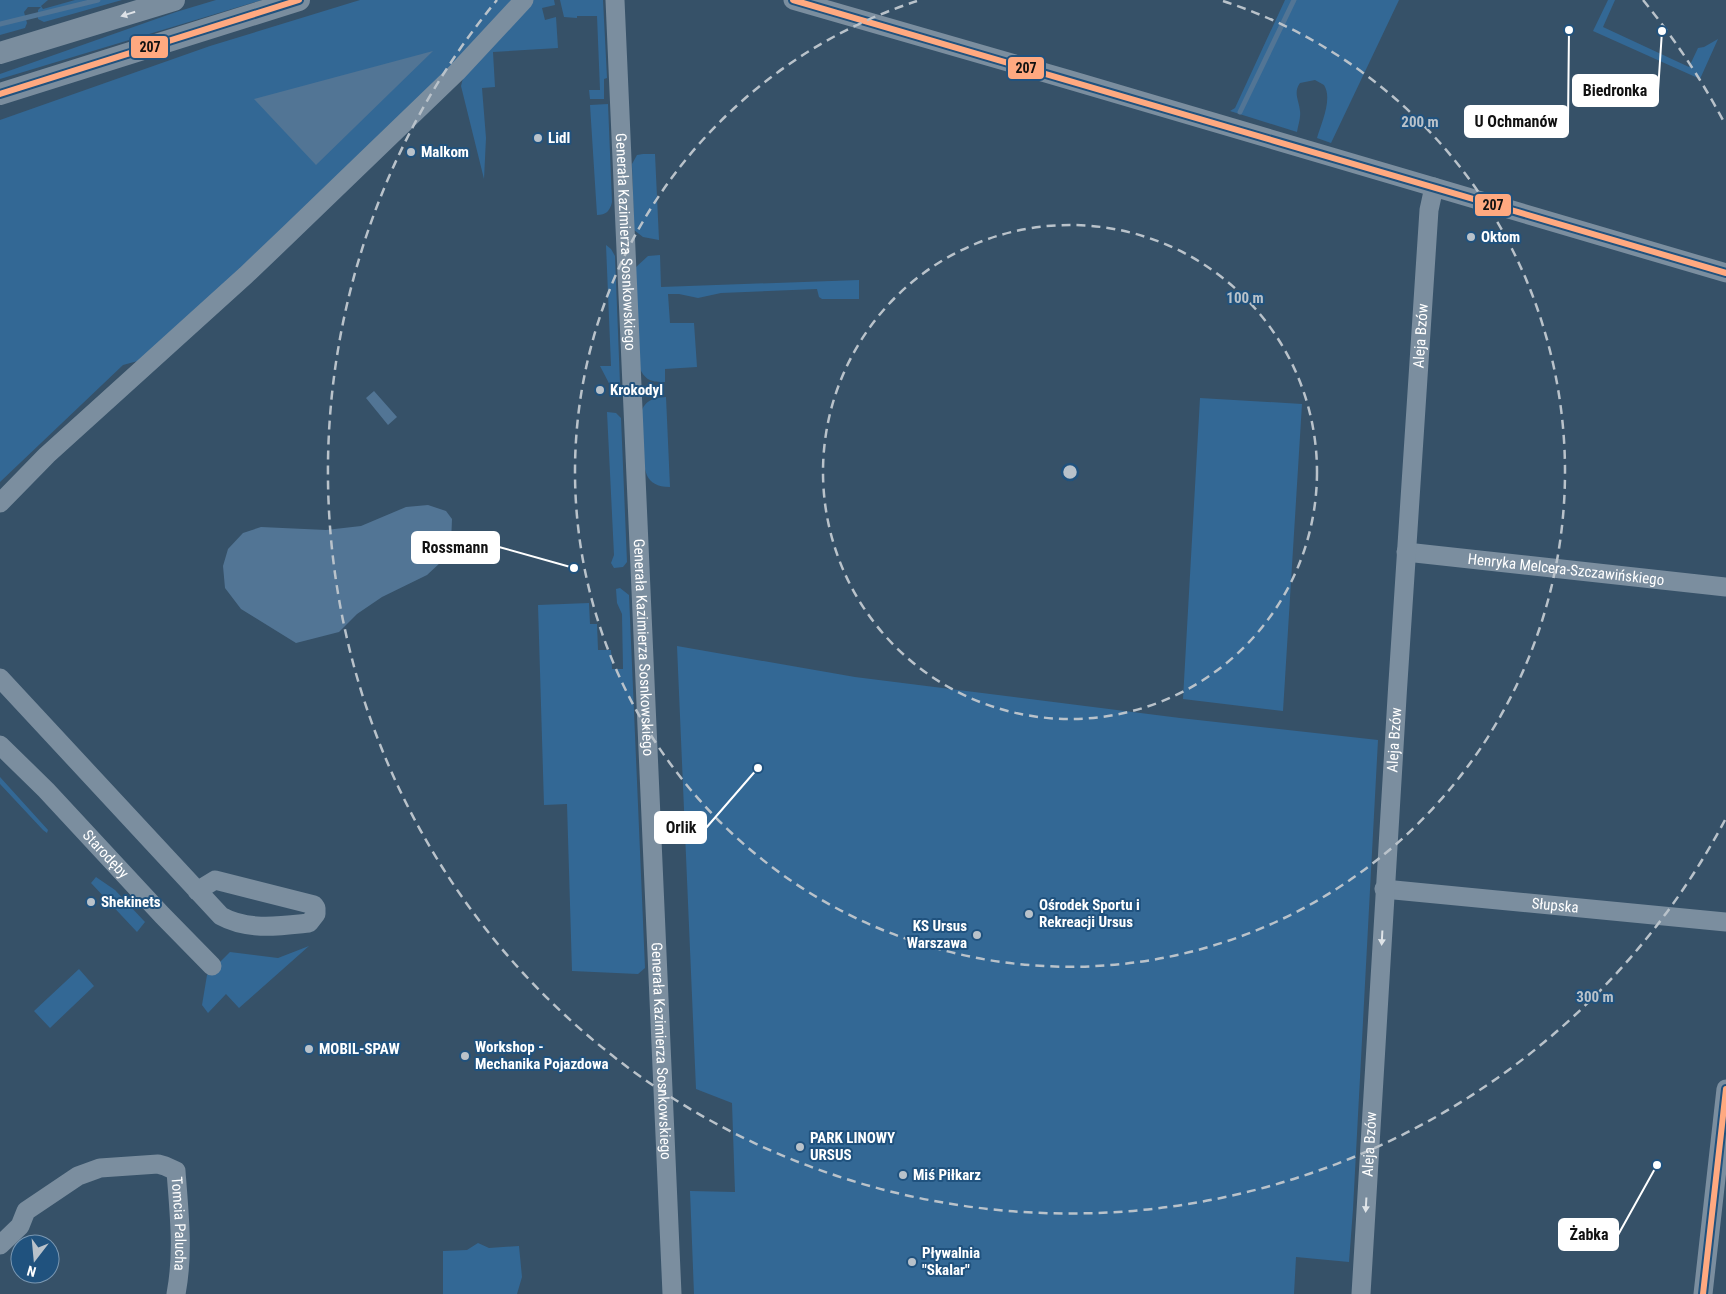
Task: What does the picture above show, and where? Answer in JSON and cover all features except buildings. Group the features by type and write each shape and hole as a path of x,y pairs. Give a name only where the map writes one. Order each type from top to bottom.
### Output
{"main road":[{"path":"0,54 174,0"},
{"path":"0,94 298,0"}],"street":[{"path":"0,503 47,456 291,232 457,72 524,0"},
{"name":"Generała Kazimierza Sosnkowskiego","path":"614,0 672,1294"},
{"path":"793,0 1726,273"},
{"name":"Aleja Bzów","path":"1361,1294 1384,889 1406,552 1428,220 1434,188"},
{"name":"Henryka Melcera-Szczawińskiego","path":"1406,552 1726,587"},
{"path":"0,678 221,916 243,925 275,927 309,923 316,914 314,905 215,880 198,891"},
{"name":"Starodęby","path":"0,745 46,790 212,966"},
{"name":"Słupska","path":"1384,889 1726,922"},
{"path":"275,927 282,897"},
{"path":"1703,1294 1726,1089"},
{"name":"Tomcia Palucha","path":"0,1245 20,1226 26,1211 78,1176 100,1168 158,1164 176,1171 181,1252 181,1268 176,1294"}],"shaded area":[{"path":"0,0 48,0 41,6 43,9 75,0 122,0 44,22 38,19 38,10 41,7 28,7 24,12 27,23 25,28 0,35"},
{"path":"216,0 262,0 0,79 0,74 176,12"},
{"path":"360,0 519,0 452,67 145,359 123,365 0,482 0,120 210,46"},
{"path":"531,0 554,0 555,5 542,8 545,20 556,17 558,48 493,52 495,87 482,88 486,138 484,179 461,86 463,78"},
{"path":"560,0 603,0 607,78 604,79 604,99 590,99 589,90 600,90 597,16 564,17"},
{"path":"1285,0 1399,0 1331,143 1317,138 1327,104 1327,97 1324,85 1315,80 1300,83 1298,87 1300,119 1297,132 1230,111 1235,108"},
{"path":"1608,0 1615,0 1603,27 1689,67 1698,48 1704,47 1718,39 1700,79 1593,31"},
{"path":"433,51 316,165 254,99"},
{"path":"608,104 612,202 607,212 597,215 590,105"},
{"path":"655,154 659,240 643,237 634,230 632,164 637,155"},
{"path":"606,245 615,256 620,384 613,391 600,366 611,366"},
{"path":"660,255 661,287 859,280 859,299 822,299 819,297 817,289 721,293 698,298 668,294 670,323 694,323 697,367 665,369 665,382 653,381 647,378 640,369 635,268 648,256"},
{"path":"374,391 397,417 388,425 366,398"},
{"path":"666,397 670,487 655,484 650,480 645,470 641,413 650,400"},
{"path":"1200,398 1302,404 1283,711 1183,699"},
{"path":"607,412 616,413 621,418 627,562 623,567 614,568 611,563 614,555"},
{"path":"428,505 446,511 452,519 451,544 441,562 427,575 382,597 357,614 339,632 296,643 241,609 225,588 223,566 228,549 243,533 261,527 326,530 361,526 406,507"},
{"path":"620,588 629,595 645,968 638,974 572,971 567,804 544,805 538,605 589,603 590,624 597,624 598,650 611,650 612,669 623,669 622,614 617,603 616,589"},
{"name":"Ośrodek Sportu i Rekreacji Ursus","path":"677,646 855,677 1180,718 1378,740 1349,1262 1296,1257 1294,1294 694,1294 690,1191 735,1192 732,1103 696,1089"},
{"path":"0,777 48,830 47,833 0,784"},
{"path":"96,877 115,890 145,922 137,932 91,883"},
{"path":"309,946 239,1008 226,994 208,1013 202,1005 207,975 230,952 278,958"},
{"path":"79,969 94,986 50,1028 34,1011"},
{"path":"478,1243 489,1248 519,1246 522,1277 517,1294 443,1294 443,1251 467,1250"}],"waterway":[{"path":"0,24 98,0"},
{"path":"1240,112 1294,0"}],"transit line":[{"name":"207","path":"0,94 299,0"},
{"name":"207","path":"793,0 1726,273"},
{"name":"207","path":"1703,1294 1726,1089"}],"place":[{"name":"U Ochmanów","path":"1569,30"},
{"name":"Biedronka","path":"1662,31"},
{"name":"Lidl","path":"538,138"},
{"name":"Malkom","path":"411,152"},
{"name":"Oktom","path":"1471,237"},
{"name":"Krokodyl","path":"600,390"},
{"name":"Rossmann","path":"574,568"},
{"name":"Orlik","path":"758,768"},
{"name":"Shekinets","path":"91,902"},
{"name":"Ośrodek Sportu i Rekreacji Ursus","path":"1029,914"},
{"name":"KS Ursus Warszawa","path":"977,935"},
{"name":"MOBIL-SPAW","path":"309,1049"},
{"name":"Workshop - Mechanika Pojazdowa","path":"465,1056"},
{"name":"PARK LINOWY URSUS","path":"800,1147"},
{"name":"Żabka","path":"1657,1165"},
{"name":"Miś Piłkarz","path":"903,1175"},
{"name":"Pływalnia \"Skalar\"","path":"912,1262"}]}
